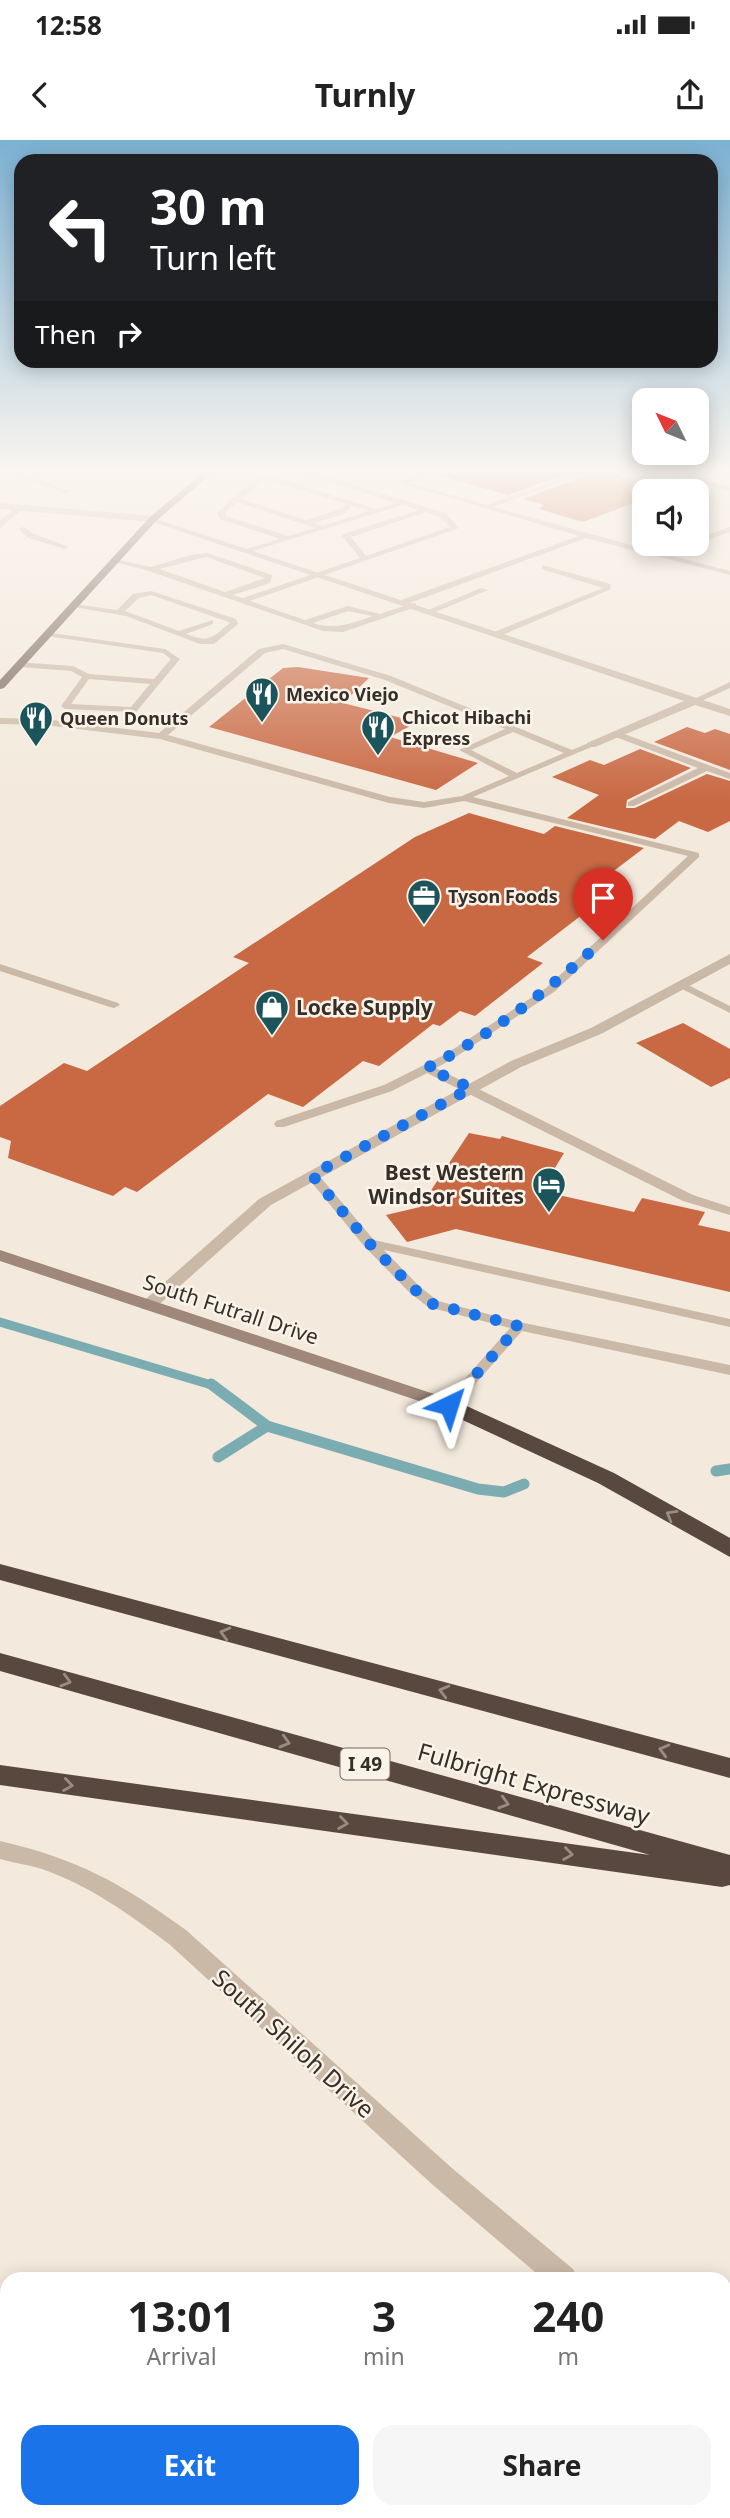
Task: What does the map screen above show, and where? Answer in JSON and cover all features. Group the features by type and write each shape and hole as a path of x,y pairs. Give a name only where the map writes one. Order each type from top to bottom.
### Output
{"highway":[{"path":"449,1405 606,1478 730,1549"},
{"path":"0,1573 730,1768"},
{"name":"Fulbright Expressway","path":"0,1662 730,1866"},
{"path":"0,1775 730,1877"}],"main road":[{"path":"0,686 98,579"},
{"name":"South Futrall Drive","path":"0,1255 449,1405"}],"street":[{"path":"334,579 730,713"},
{"path":"590,745 694,701"},
{"path":"148,1306 265,1202 471,1088 536,1054 596,1031 730,958"},
{"name":"South Shiloh Drive","path":"0,1850 71,1870 132,1903 194,1952 493,2223 555,2272"}],"lane":[{"path":"179,579 304,623 323,629 340,630 471,579"},
{"path":"225,595 269,579"},
{"path":"243,601 305,579"},
{"path":"497,634 607,589 607,586 584,579"},
{"path":"430,611 484,590"},
{"path":"73,606 120,612 200,642 211,642 234,624 233,621 151,593 136,596 120,612"},
{"path":"304,623 348,608 380,616"},
{"path":"178,634 210,622"},
{"path":"47,634 165,651 176,659 133,710 121,729"},
{"path":"161,736 262,651 283,646 388,678 572,752"},
{"path":"20,664 73,669 86,676 156,682"},
{"path":"86,676 65,706 133,710"},
{"path":"694,701 730,685"},
{"path":"0,721 121,729 161,736 389,800 424,805 464,798 590,745"},
{"path":"513,729 464,750 516,776"},
{"path":"615,734 730,776"},
{"path":"631,804 707,767"},
{"path":"280,1124 388,1088 450,1056 550,989 695,855 464,798"},
{"path":"0,967 114,1005"},
{"path":"682,985 730,1010"},
{"path":"427,1068 688,1198 730,1211"},
{"path":"312,1175 369,1243 414,1289 433,1304 519,1326 730,1370"},
{"path":"369,1243 730,1323"},
{"path":"449,1405 519,1326"}],"building":[{"path":"298,667 369,678 343,703 413,721 409,724 412,725 390,737 478,763 436,790 209,727 283,668"},
{"path":"687,727 705,733 715,729 730,734 730,770 654,742"},
{"path":"640,749 691,768 627,800 626,808 635,808 707,774 730,781 730,821 708,832 679,821 655,839 567,818 599,795 552,777 590,760 604,765"},
{"path":"469,813 544,834 555,826 644,848 607,876 625,882 527,957 543,963 475,1016 460,1011 440,1026 433,1024 379,1066 363,1061 303,1107 268,1094 137,1192 125,1187 113,1196 8,1158 11,1141 0,1137 0,1106 64,1063 87,1071 249,963 233,957 415,837"},
{"path":"683,1023 730,1049 730,1078 711,1087 636,1043"},
{"name":"Best Western Windsor Suites","path":"469,1133 500,1139 502,1136 564,1153 541,1191 634,1212 642,1198 705,1212 698,1225 730,1232 730,1292 456,1229 407,1242 386,1215 420,1207"}],"waterway":[{"path":"0,1322 213,1385"},
{"path":"213,1385 267,1426"},
{"path":"218,1457 267,1426"},
{"path":"267,1426 478,1489 504,1492 524,1484"},
{"path":"716,1471 730,1469"}],"place":[{"name":"Mexico Viejo","path":"262,724"},
{"name":"Queen Donuts","path":"36,748"},
{"name":"Chicot Hibachi Express","path":"378,757"},
{"name":"Tyson Foods","path":"424,926"},
{"name":"Locke Supply","path":"272,1037"},
{"name":"Best Western Windsor Suites","path":"549,1214"}],"route":[{"path":"449,1405 519,1326 433,1304 414,1289 369,1243 312,1175 471,1088 427,1068 450,1056 550,989 603,940"}]}
